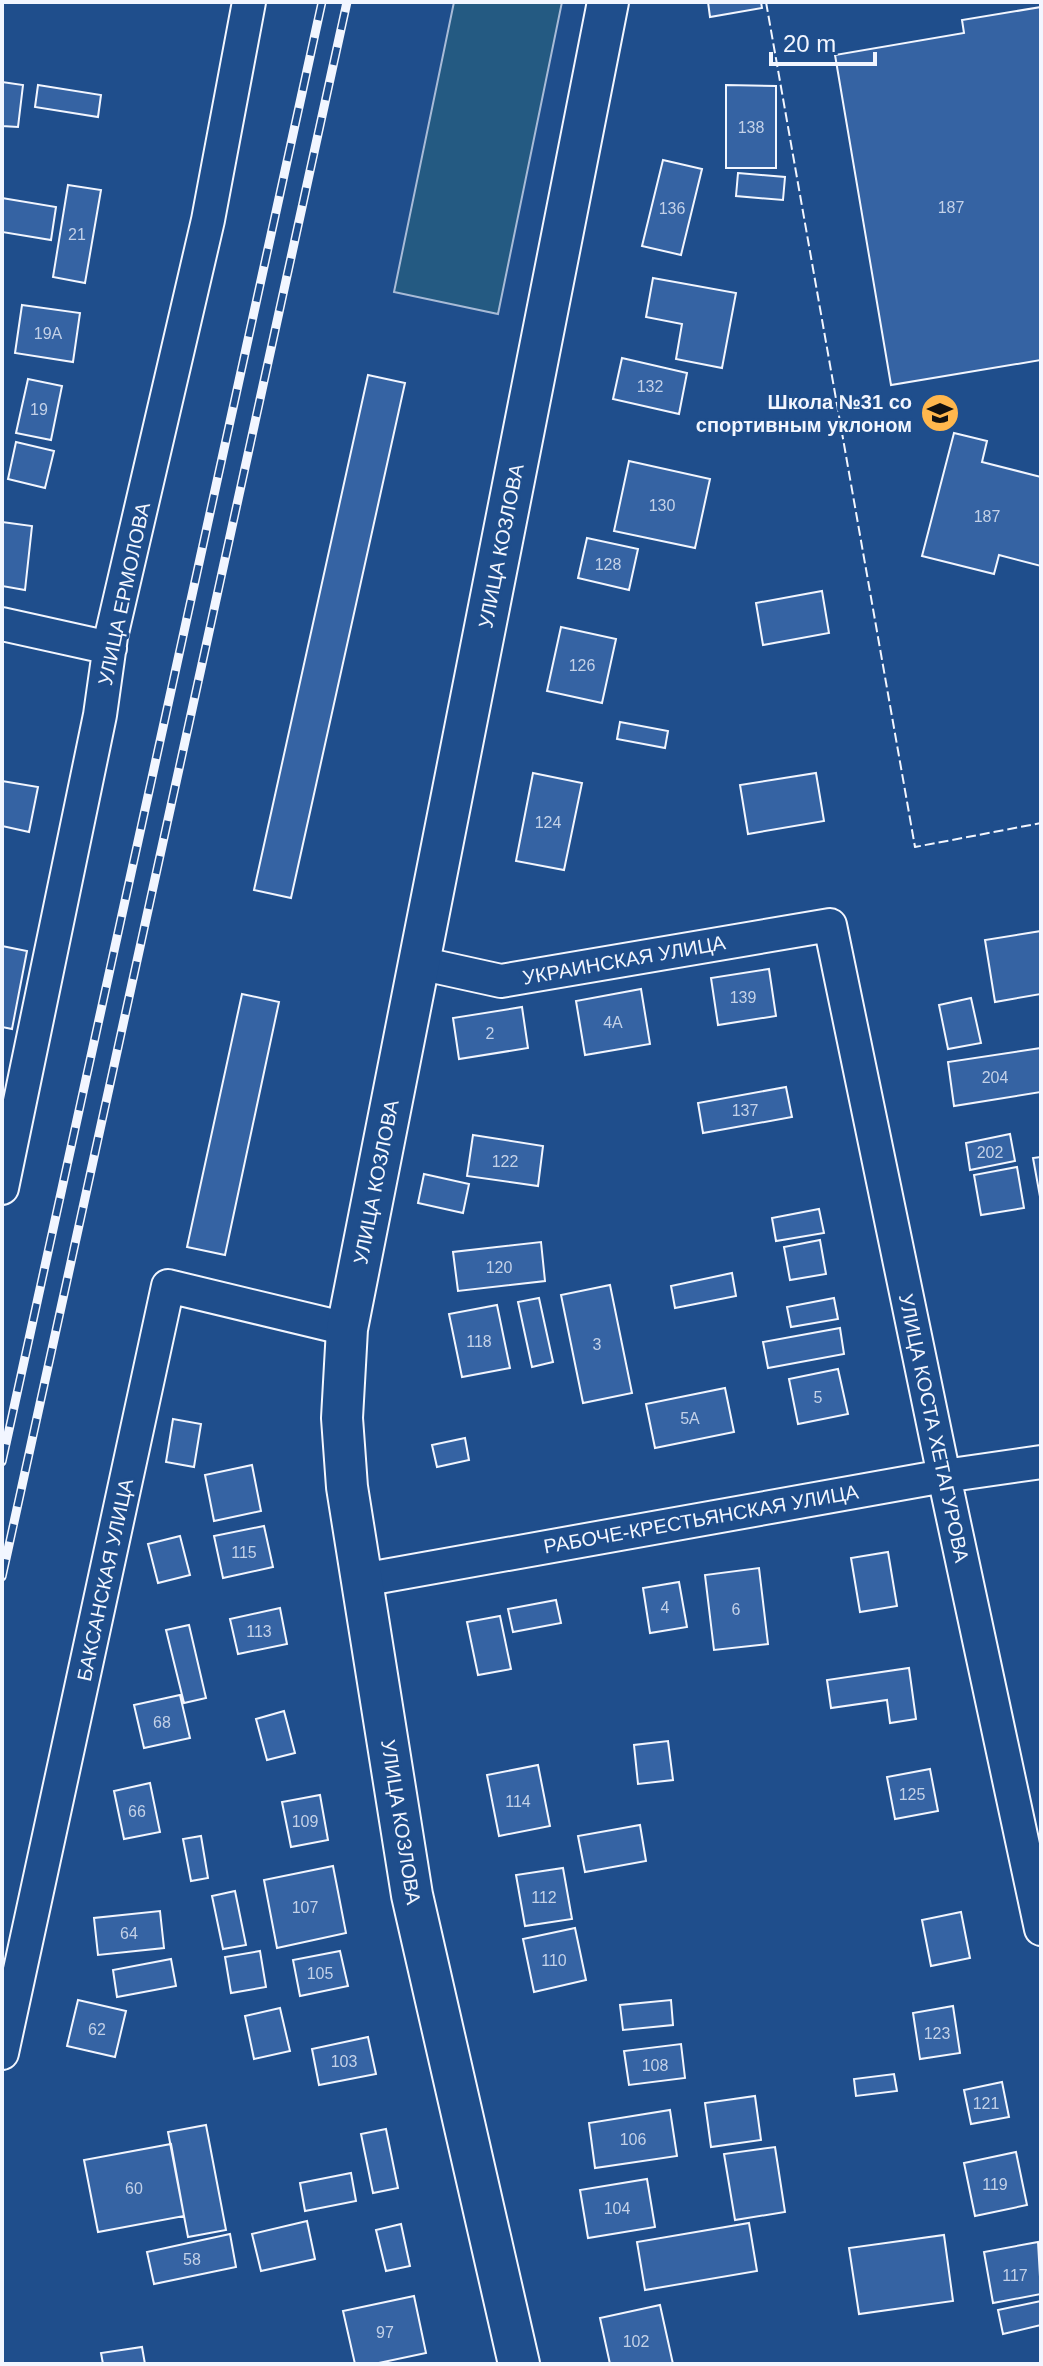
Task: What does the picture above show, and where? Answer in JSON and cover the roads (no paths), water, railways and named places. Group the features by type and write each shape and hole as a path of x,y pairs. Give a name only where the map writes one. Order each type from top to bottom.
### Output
{"street":[{"name":"УЛИЦА ЕРМОЛОВА","path":"2,1188 100,715 110,648 208,220 249,2"},
{"name":"УЛИЦА КОЗЛОВА","path":"519,2364 412,1895 347,1487 342,1418 347,1329 608,2"},
{"path":"2,624 110,648"},
{"name":"УКРАИНСКАЯ УЛИЦА","path":"419,963 501,981 830,925"},
{"name":"УЛИЦА КОСТА ХЕТАГУРОВА","path":"830,925 1041,1929"},
{"name":"БАКСАНСКАЯ УЛИЦА","path":"2,2053 168,1286 347,1329"},
{"name":"РАБОЧЕ-КРЕСТЬЯНСКАЯ УЛИЦА","path":"362,1580 944,1476 1041,1462"}],"railway":[{"path":"2,1462 322,2"},
{"path":"2,1577 347,2"}],"place":[{"name":"Школа №31 со спортивным уклоном","path":"940,413"}]}
